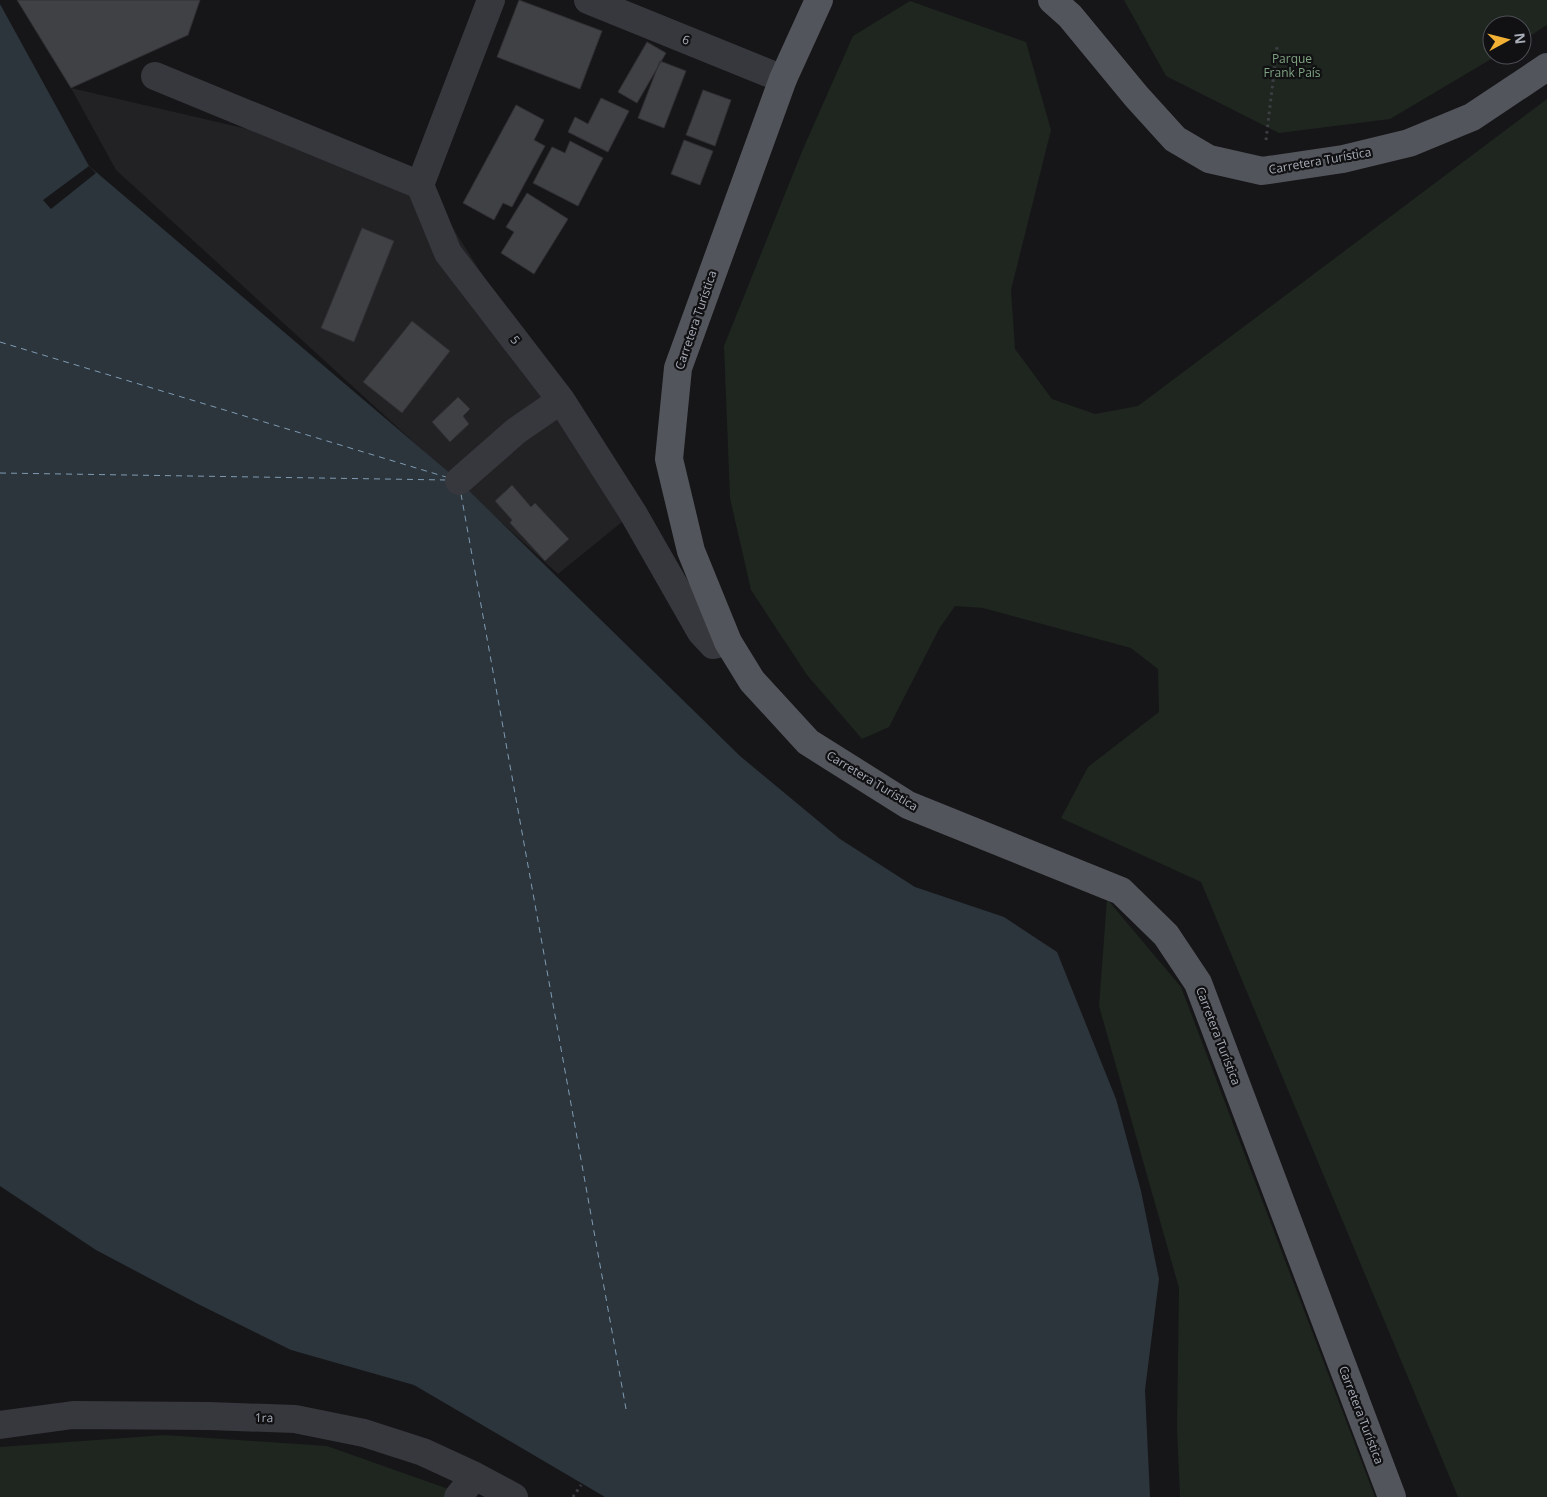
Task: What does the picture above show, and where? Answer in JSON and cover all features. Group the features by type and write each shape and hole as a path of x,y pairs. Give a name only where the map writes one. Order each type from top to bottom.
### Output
{"main road":[{"name":"Carretera Turística","path":"819,0 783,79 678,368 669,459 691,551 728,642 752,681 808,742 908,805 1122,891 1166,935 1198,983 1392,1497"},
{"name":"Carretera Turística","path":"1052,0 1070,16 1136,96 1175,139 1209,159 1262,171 1343,159 1409,143 1472,117 1547,67"}],"street":[{"path":"155,76 420,185 491,0"},
{"name":"6","path":"588,0 783,79"},
{"name":"5","path":"420,185 448,253 561,400 633,513 701,632 713,645 728,642"},
{"path":"459,481 516,431 561,400"},
{"name":"1ra","path":"0,1425 73,1415 294,1419 372,1436 423,1452 475,1476 514,1497"},
{"path":"458,1497 475,1476"}],"path":[{"path":"1262,171 1277,46"},
{"path":"573,1497 581,1484"}],"shaded area":[{"path":"0,4 89,166 459,481 740,756 840,839 915,887 1004,917 1057,952 1116,1099 1141,1191 1159,1279 1145,1390 1150,1497 605,1497 414,1385 291,1350 198,1304 96,1250 0,1186"},
{"path":"71,88 415,168 633,513 558,574 116,170"}],"green space":[{"name":"Parque Frank País","path":"1124,0 1547,0 1547,25 1532,35 1532,15 1482,15 1482,64 1390,119 1279,133 1166,76"},
{"path":"910,1 1026,42 1051,130 1011,290 1015,349 1052,399 1095,414 1138,406 1547,99 1547,1497 1458,1497 1201,882 1061,818 1088,767 1159,712 1158,669 1131,648 983,608 955,606 939,629 889,727 862,739 807,675 751,590 730,498 724,346 803,149 853,36"},
{"path":"1107,899 1181,987 1375,1497 1180,1497 1177,1428 1179,1288 1099,1006"},
{"path":"165,1435 327,1446 471,1497 0,1497 0,1447"}],"pier":[{"path":"89,166 96,173 51,209 43,200"}],"building":[{"path":"17,0 200,0 188,35 71,88"},
{"path":"519,0 602,31 580,89 497,57"},
{"path":"647,42 666,53 637,103 618,92"},
{"path":"660,61 686,71 664,128 638,118"},
{"path":"703,90 731,100 715,146 686,135"},
{"path":"601,98 629,111 608,152 568,132 575,117 588,124"},
{"path":"516,105 544,120 534,140 545,146 512,207 503,203 494,220 463,203"},
{"path":"684,140 713,151 700,185 671,174"},
{"path":"570,141 603,158 578,206 533,183 552,147 565,153"},
{"path":"527,193 568,219 534,274 501,253 514,232 506,227"},
{"path":"362,228 394,241 354,342 321,328"},
{"path":"412,321 450,351 402,413 363,382"},
{"path":"458,397 470,409 463,416 469,424 450,442 432,422"},
{"path":"512,485 531,507 535,503 569,539 545,561 510,523 512,520 495,501"}],"ferry route":[{"path":"0,342 446,477"},
{"path":"0,473 447,480"},
{"path":"461,494 626,1409"}]}
